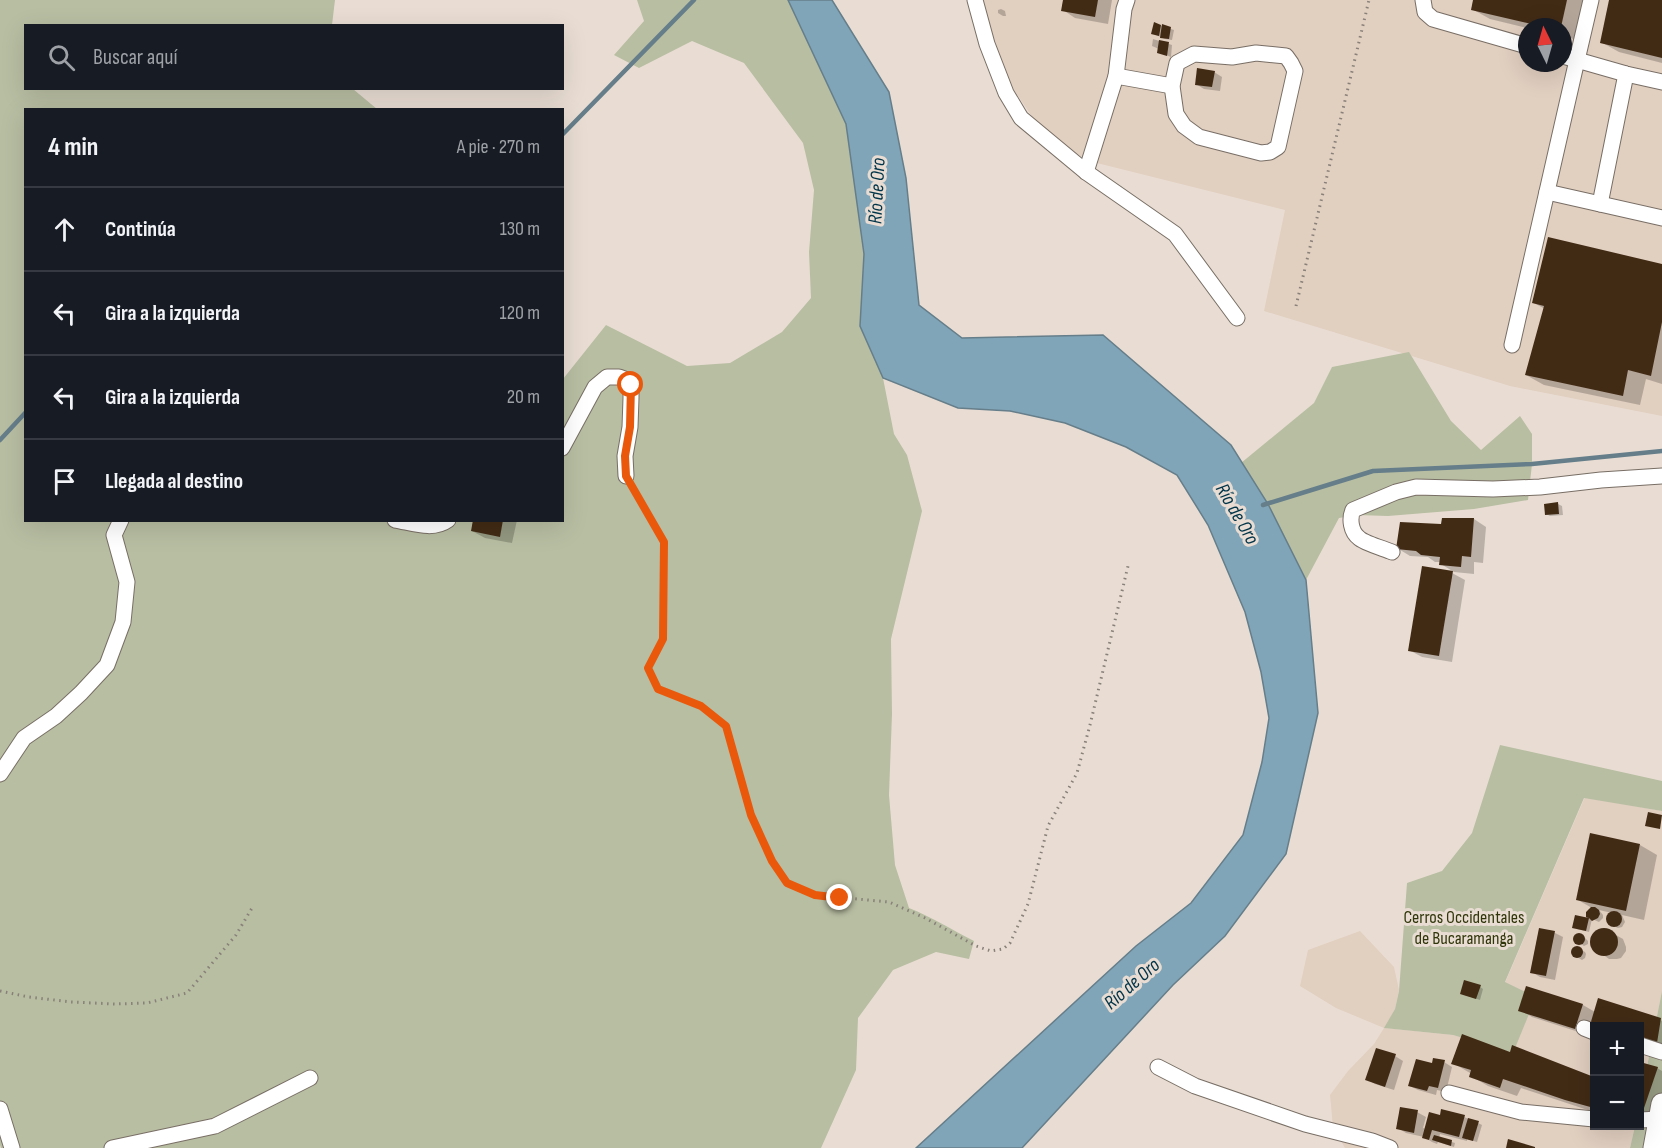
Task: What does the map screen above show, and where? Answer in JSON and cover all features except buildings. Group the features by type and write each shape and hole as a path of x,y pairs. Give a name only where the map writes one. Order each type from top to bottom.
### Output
{"highway":[{"path":"1653,1114 1654,1148"}],"lane":[{"path":"975,0 987,44 1006,93 1021,118 1086,172 1175,234 1237,318"},
{"path":"1086,172 1116,76 1127,0"},
{"path":"1423,0 1425,12 1433,19 1518,43"},
{"path":"1572,53 1592,0"},
{"path":"1256,53 1286,56 1295,71 1278,147 1270,152 1261,153 1199,137 1184,126 1176,114 1172,87 1177,63 1194,54 1232,57 1256,53"},
{"path":"1572,59 1662,82"},
{"path":"1512,345 1547,192 1568,72"},
{"path":"1600,204 1626,74"},
{"path":"1116,76 1172,87"},
{"path":"1547,192 1662,218"},
{"path":"564,444 595,387 607,377 619,376 627,380 631,385 631,398 630,427 625,456 626,476"},
{"path":"1392,552 1359,538 1350,518 1353,510 1396,492 1416,488 1540,488 1601,480 1662,476"},
{"path":"0,774 24,738 56,716 107,665 123,622 127,582 114,534 120,522"},
{"path":"406,522 434,527 441,526 446,522"},
{"path":"1644,1046 1662,1052"},
{"path":"1158,1067 1195,1086 1305,1124 1372,1141 1390,1148"},
{"path":"112,1148 215,1126 309,1078"},
{"path":"1449,1093 1521,1112 1590,1119"},
{"path":"0,1109 12,1148"}],"path":[{"path":"1296,306 1369,0"},
{"path":"626,476 664,542 663,639 648,668 658,689 701,706 726,726 751,815 772,861 787,883 815,895 889,902 925,918 976,946 991,951 1003,950 1010,943 1028,904 1048,826 1077,773 1128,566"},
{"path":"0,991 39,998 115,1004 147,1003 187,993 236,935 252,908"}],"shaded area":[{"path":"978,0 1662,0 1662,416 1510,386 1264,311 1285,210 1089,161 1043,133 996,63"},
{"path":"1585,797 1662,811 1662,991 1644,1082 1644,1022 1590,1022 1590,1130 1634,1130 1630,1148 1345,1148 1333,1127 1330,1095 1348,1071 1374,1044 1384,1028 1336,1008 1300,986 1308,950 1360,931 1394,967 1399,990 1395,1009 1385,1028 1453,1035 1513,1053 1505,983"}],"green space":[{"path":"0,0 335,0 332,24 24,24 24,90 354,90 376,108 24,108 24,522 564,522 564,378 606,325 687,366 730,363 782,332 811,298 809,252 814,190 803,143 744,63 692,41 639,68 614,55 644,21 637,0 788,0 846,124 864,254 860,326 883,378 894,434 907,455 922,511 891,639 892,714 889,795 895,865 909,908 974,941 969,959 936,952 893,970 858,1018 856,1070 821,1148 1,1148"},
{"path":"1409,352 1451,421 1481,450 1520,416 1532,434 1532,464 1528,500 1474,509 1339,518 1306,580 1268,504 1241,463 1314,403 1332,367"},
{"name":"Cerros Occidentales de Bucaramanga","path":"1500,745 1662,781 1662,811 1584,798 1505,982 1536,997 1513,1053 1453,1035 1384,1028 1395,1009 1399,991 1407,883 1442,871 1472,833"},
{"path":"1662,991 1662,1148 1630,1148 1634,1130 1644,1130 1644,1082"}],"water":[{"name":"Río de Oro","path":"788,0 832,0 889,92 906,178 919,305 962,338 1103,335 1231,445 1268,504 1306,580 1318,713 1286,854 1225,936 1173,985 1022,1148 916,1148 1136,946 1191,903 1243,835 1262,762 1269,718 1261,672 1245,612 1208,525 1177,475 1126,447 1065,423 1010,411 958,408 883,378 860,326 864,254 846,124"}],"waterway":[{"path":"564,133 694,0"},
{"path":"0,440 24,414"},
{"path":"1263,505 1373,471 1532,464 1662,451"}],"route":[{"path":"631,385 630,427 625,456 626,476 664,542 663,639 648,668 658,689 701,706 726,726 751,815 772,861 787,883 815,895 840,898"}]}
